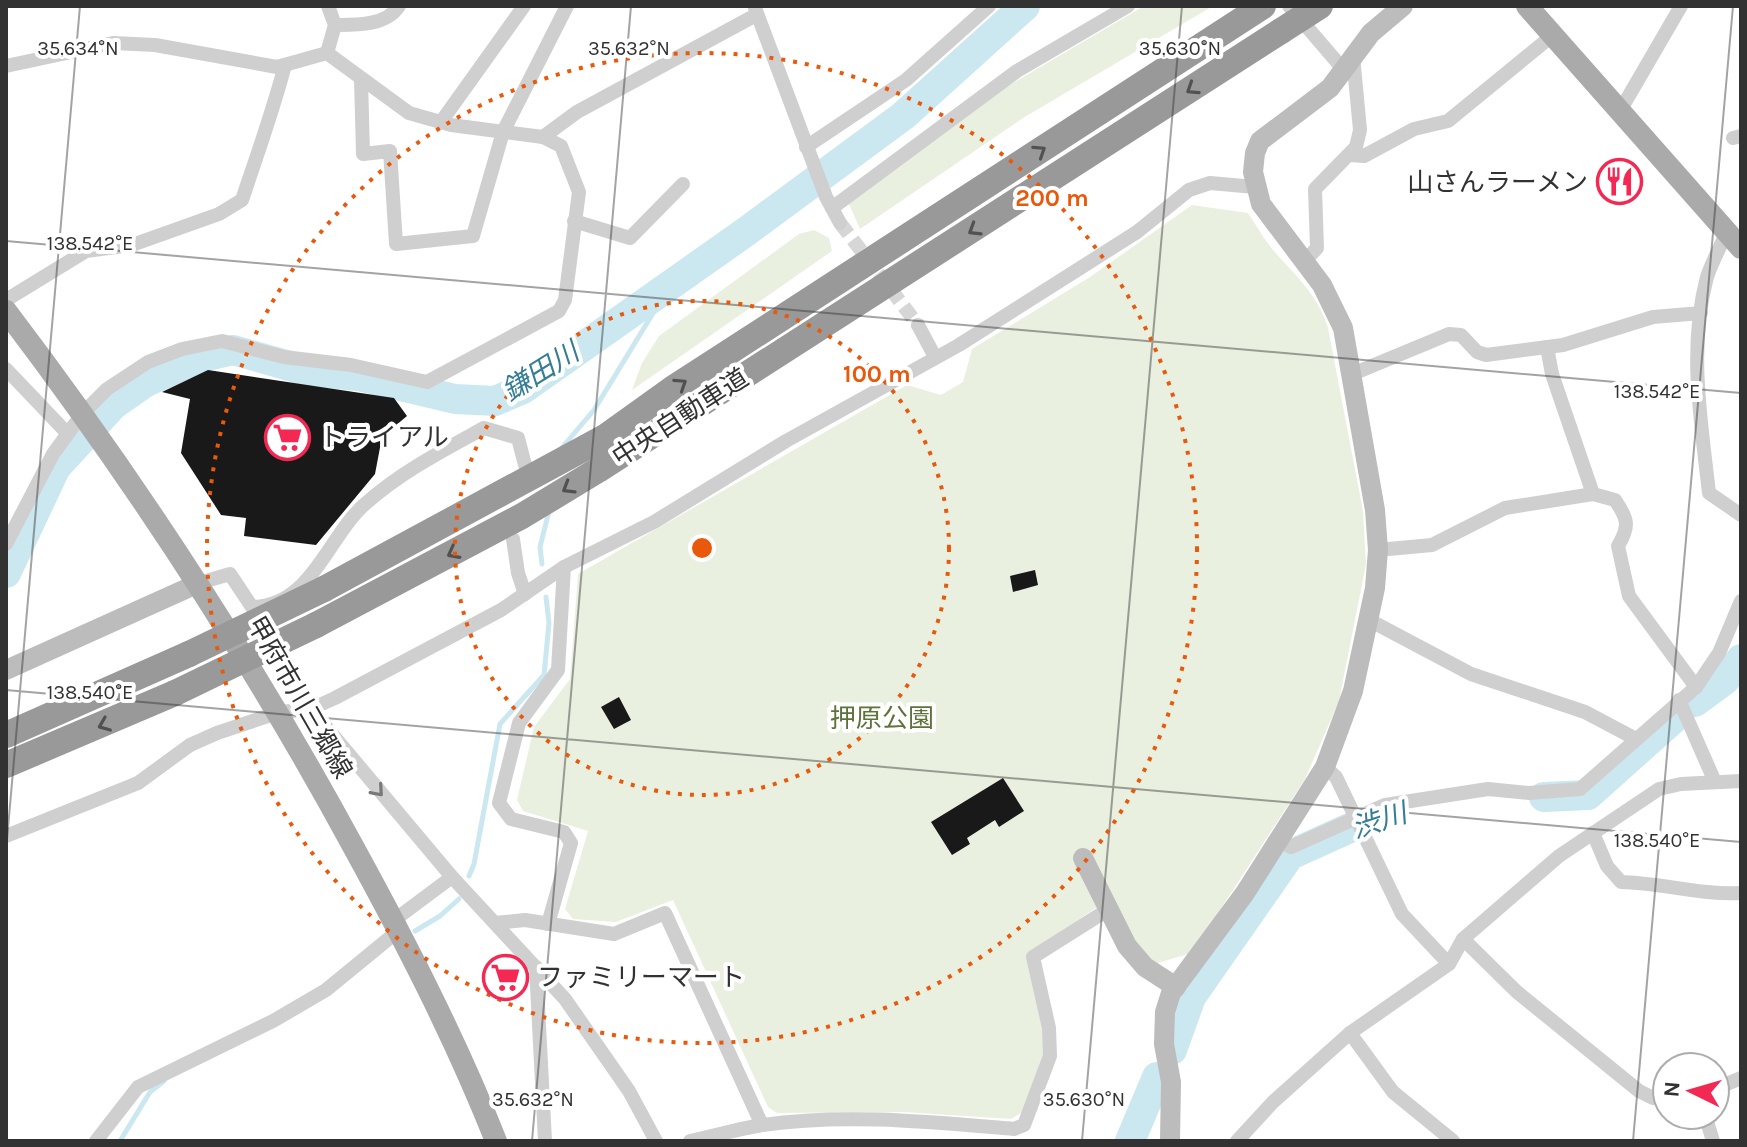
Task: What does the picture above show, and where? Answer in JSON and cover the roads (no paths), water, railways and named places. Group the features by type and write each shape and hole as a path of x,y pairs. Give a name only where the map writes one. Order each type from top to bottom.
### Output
{"highway":[{"name":"中央自動車道","path":"6,735 189,654 324,589 527,472 617,428 1262,6"},
{"name":"中央自動車道","path":"6,765 175,693 517,528 614,460 1285,18 1320,6"}],"main road":[{"path":"1527,6 1734,240"},
{"name":"甲府市川三郷線","path":"6,311 83,413 199,583 280,712 396,926 471,1077 496,1141"}],"street":[{"path":"327,53 335,25 328,6"},
{"path":"335,25 366,25 396,12 399,6"},
{"path":"441,122 524,6"},
{"path":"361,79 363,154 390,151 396,244 473,236 503,132 567,6"},
{"path":"808,151 906,80 989,6"},
{"path":"829,203 1104,11 1128,6"},
{"path":"1170,1141 1171,1082 1164,1044 1165,1012 1176,987 1280,841 1325,767 1353,691 1369,620 1378,550 1368,463 1343,328 1336,309 1271,221 1255,187 1255,153 1260,141 1330,88 1371,33 1403,6"},
{"path":"1620,111 1681,6"},
{"path":"543,137 577,112 756,10 808,151 840,223"},
{"path":"1285,18 1348,63 1360,130 1356,147 1315,189 1317,248 1304,262"},
{"path":"1349,155 1364,156 1414,129 1448,121 1553,35"},
{"path":"6,66 113,43 155,45 277,67 327,53"},
{"path":"6,544 67,433 107,389 148,362 182,349 222,341 284,357 351,365 427,382 559,311 565,300 579,192 561,146 543,137 441,122 409,113 327,53"},
{"path":"6,300 86,251 132,245 219,214 242,200 257,148 269,128 285,65"},
{"path":"6,836 138,783 190,745 280,712 311,709 501,610 564,567 654,522 935,357 1137,232 1189,190 1210,183 1255,187"},
{"path":"574,221 630,238 683,184"},
{"path":"1734,240 1707,277 1697,339 1697,385 1709,493 1741,515"},
{"path":"1350,375 1449,334 1461,335 1477,352 1486,355 1547,347 1653,317 1701,313"},
{"path":"918,325 935,357"},
{"path":"1547,347 1552,374 1593,494"},
{"path":"6,369 67,433"},
{"path":"6,670 199,583 230,574 252,607 265,607 311,580 336,538 362,506 410,467 484,428 518,438 527,472"},
{"path":"1378,550 1432,545 1505,508 1593,494 1615,500 1627,517 1628,529 1618,546 1629,596 1696,687"},
{"path":"517,528 518,573 525,594"},
{"path":"548,924 571,843 564,832 511,819 499,803 519,723 558,670 564,567"},
{"path":"1280,841 1291,847 1357,823 1385,805 1488,789 1529,793 1580,789 1634,738 1696,687 1719,653 1741,601"},
{"path":"1369,620 1471,674 1585,712 1634,738"},
{"path":"1679,700 1715,782"},
{"path":"311,709 452,877 565,999 629,1091 656,1141"},
{"path":"1325,767 1336,777 1402,914 1449,964"},
{"path":"1237,1141 1273,1102 1350,1033 1449,964 1463,939 1559,856 1659,789 1741,781"},
{"path":"1593,833 1607,866 1621,882 1651,883 1708,895 1741,893"},
{"path":"1083,858 1136,957 1176,987"},
{"path":"96,1141 138,1087 273,1021 326,990 452,877"},
{"path":"690,1141 762,1125 825,1121 926,1121 1020,1134 1050,1056 1049,1028 1033,957 1109,909"},
{"path":"495,923 525,920 614,934 665,913 762,1125"},
{"path":"1463,939 1540,1012 1639,1091 1651,1097"},
{"path":"536,967 545,1141"},
{"path":"1350,1033 1393,1092 1453,1141"}],"waterway":[{"name":"鎌田川","path":"6,573 56,467 113,405 146,382 202,357 233,350 307,371 358,376 455,399 495,401 523,389 903,116 1025,6"},
{"path":"560,450 594,410 669,287"},
{"path":"542,564 540,547 549,511"},
{"path":"469,876 474,864 500,724 544,675 549,623 546,597"},
{"name":"渋川","path":"1695,702 1725,680 1741,659"},
{"name":"渋川","path":"1544,797 1588,795 1672,720"},
{"name":"渋川","path":"1172,1050 1191,997 1290,855 1363,822"},
{"path":"415,931 440,916 459,899"},
{"name":"渋川","path":"1130,1141 1157,1077"},
{"path":"120,1141 150,1092 164,1081"}],"tunnel":[{"path":"840,223 918,325"}],"place":[{"name":"山さんラーメン","path":"1619,182"},
{"name":"トライアル","path":"288,437"},
{"name":"ファミリーマート","path":"506,977"}],"park label":[{"name":"押原公園","path":"882,718"}]}
